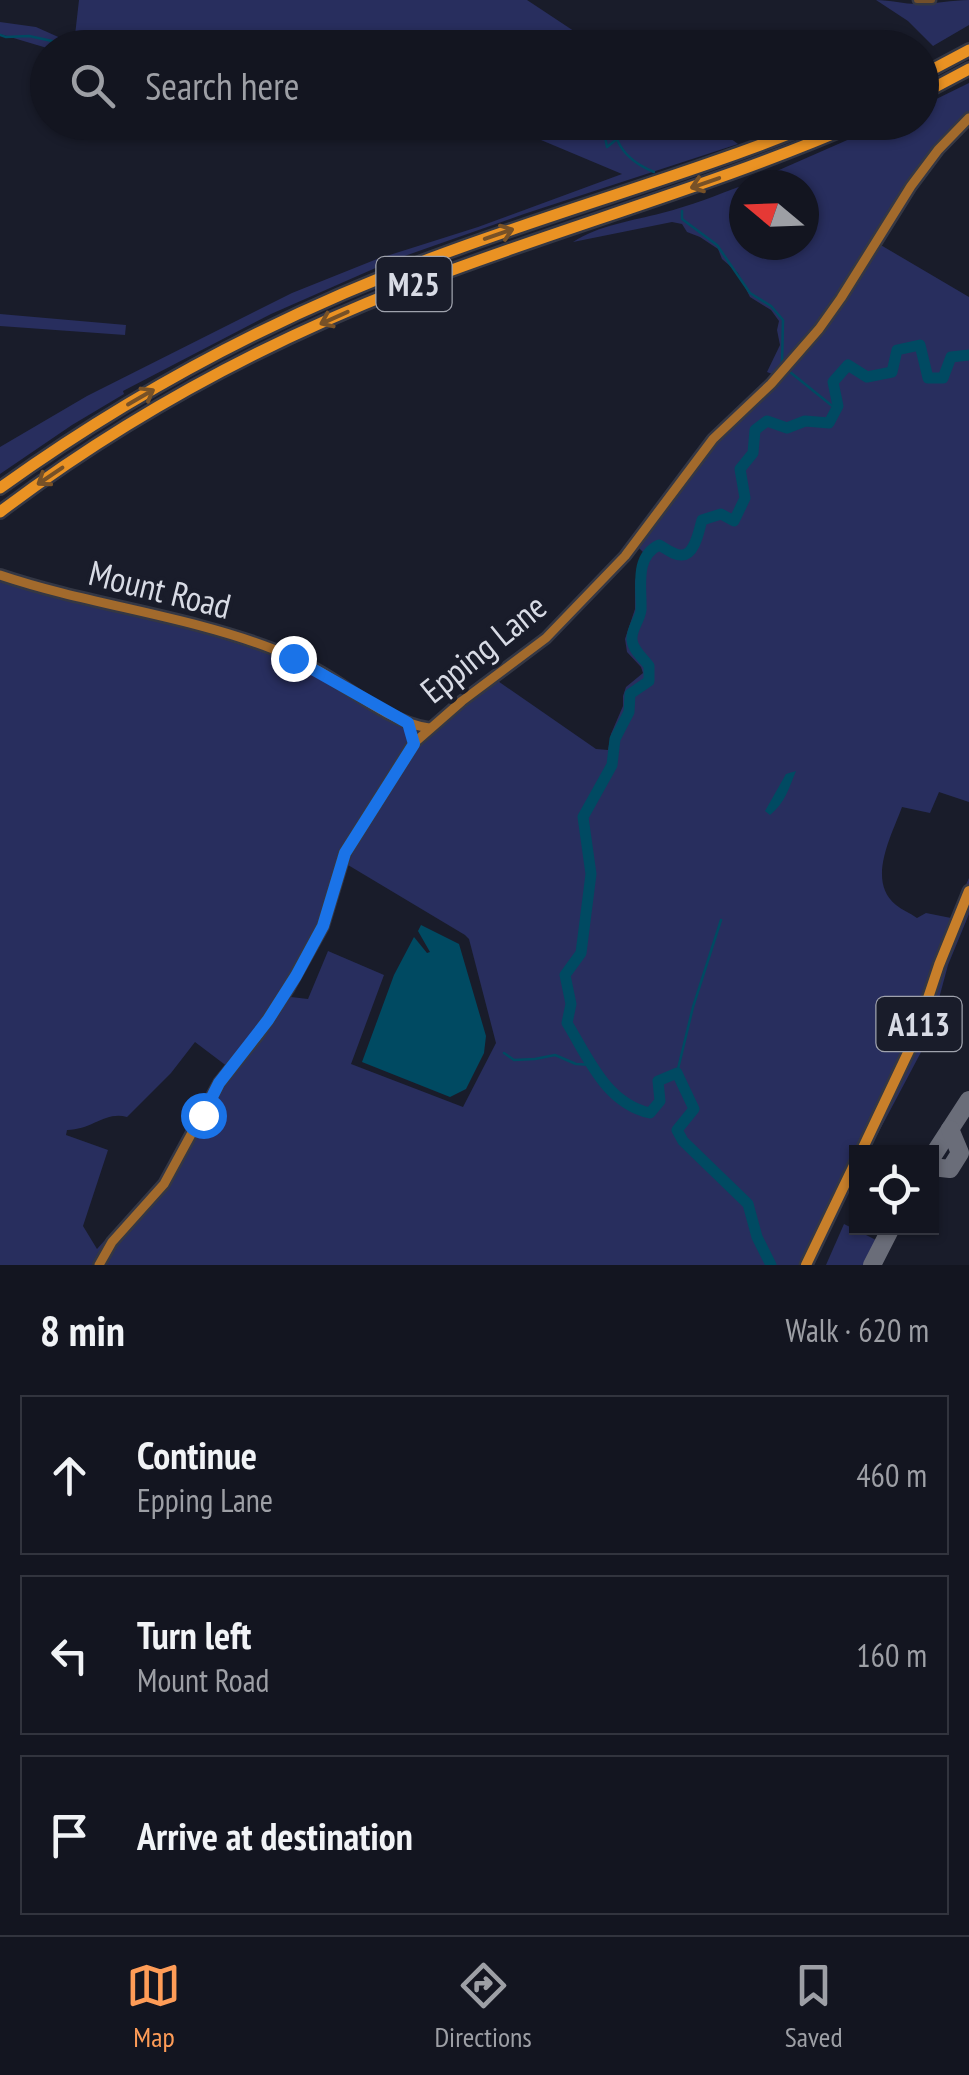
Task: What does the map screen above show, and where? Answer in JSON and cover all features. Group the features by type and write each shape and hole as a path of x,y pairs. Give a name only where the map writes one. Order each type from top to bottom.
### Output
{"highway":[{"path":"939,66 969,50"},
{"path":"939,85 969,69"},
{"name":"M25","path":"0,488 138,398 314,307 455,249 773,140"},
{"name":"M25","path":"0,512 76,458 163,404 322,322 464,265 732,174 816,140"}],"main road":[{"name":"A113","path":"864,1145 914,1040 969,891"},
{"path":"806,1265 849,1176"}],"street":[{"path":"917,0 932,0"},
{"name":"Epping Lane","path":"99,1265 112,1242 164,1184 219,1083 296,976 323,926 345,853 414,744 462,700 546,638 625,556 713,439 771,384 819,329 917,177 969,118"},
{"name":"Mount Road","path":"0,574 269,648 306,664 408,723 429,728"},
{"path":"408,723 414,744"}],"shaded area":[{"path":"79,0 527,0 572,30 76,30"},
{"path":"876,0 918,4 969,0 969,25 939,42 939,30 917,30"},
{"path":"0,22 43,30 30,30 30,43 0,34"},
{"path":"969,83 969,114 927,157 813,327 772,374 767,372 780,345 779,321 771,310 750,297 738,273 722,259 718,249 687,232 682,224 672,222 573,242 605,227 729,190 729,260 819,260 819,170 779,170 847,140 939,140 939,98"},
{"path":"541,140 733,140 738,144 396,259 271,314 123,391 124,394 0,474 0,447 87,396 292,293 377,259 622,174"},
{"path":"879,244 969,297 969,802 939,792 930,813 902,807 882,871 887,895 917,918 926,913 951,918 969,878 969,914 948,965 928,1039 872,1145 849,1145 849,1190 814,1265 104,1265 149,1206 221,1085 291,997 308,999 328,951 384,975 351,1064 463,1107 496,1043 469,939 348,865 357,840 423,739 495,679 596,749 608,750 626,687 643,673 627,652 625,639 635,609 635,581 644,553 637,546 705,455 778,381"},
{"path":"0,314 126,325 125,335 0,326"},
{"path":"0,578 178,625 291,660 401,725 410,738 349,836 321,925 257,1034 228,1067 195,1042 171,1073 127,1117 112,1116 67,1130 66,1135 108,1150 83,1226 97,1249 117,1231 96,1265 0,1265"},
{"path":"796,771 783,800 770,815 765,811 786,774"},
{"path":"421,925 459,944 486,1036 484,1053 466,1089 450,1097 362,1062 394,975 414,937 430,952 418,931"},
{"path":"844,1224 849,1226 849,1235 866,1235 876,1240 863,1265 826,1265"}],"waterway":[{"path":"0,35 30,36"},
{"path":"606,140 607,147 616,140"},
{"path":"618,140 632,159 654,172"},
{"path":"682,211 682,219 717,245 750,293 771,306 783,320 782,364"},
{"path":"771,1265 757,1237 748,1204 683,1141 677,1130 694,1109 677,1073 658,1081 660,1101 650,1113 635,1108 600,1078 567,1023 571,1004 565,975 581,953 591,874 583,817 612,765 615,739 629,712 630,694 649,681 649,666 634,647 632,636 641,610 643,565 651,550 659,545 676,554 686,554 696,541 702,520 721,514 734,521 745,498 740,469 753,453 755,430 767,421 787,428 805,421 829,423 838,406 833,382 848,365 867,377 892,372 897,350 920,345 928,378 943,378 951,357 969,355"},
{"path":"790,372 836,409"},
{"path":"677,1073 721,920"},
{"path":"504,1053 514,1060 555,1055 576,1064 593,1065"}],"taxiway":[{"path":"939,1146 969,1100"},
{"path":"939,1168 950,1169 960,1153 950,1129"},
{"path":"872,1265 887,1235"}],"route":[{"path":"203,1115 219,1083 296,976 323,926 350,843 414,744 408,723 293,658"}]}
